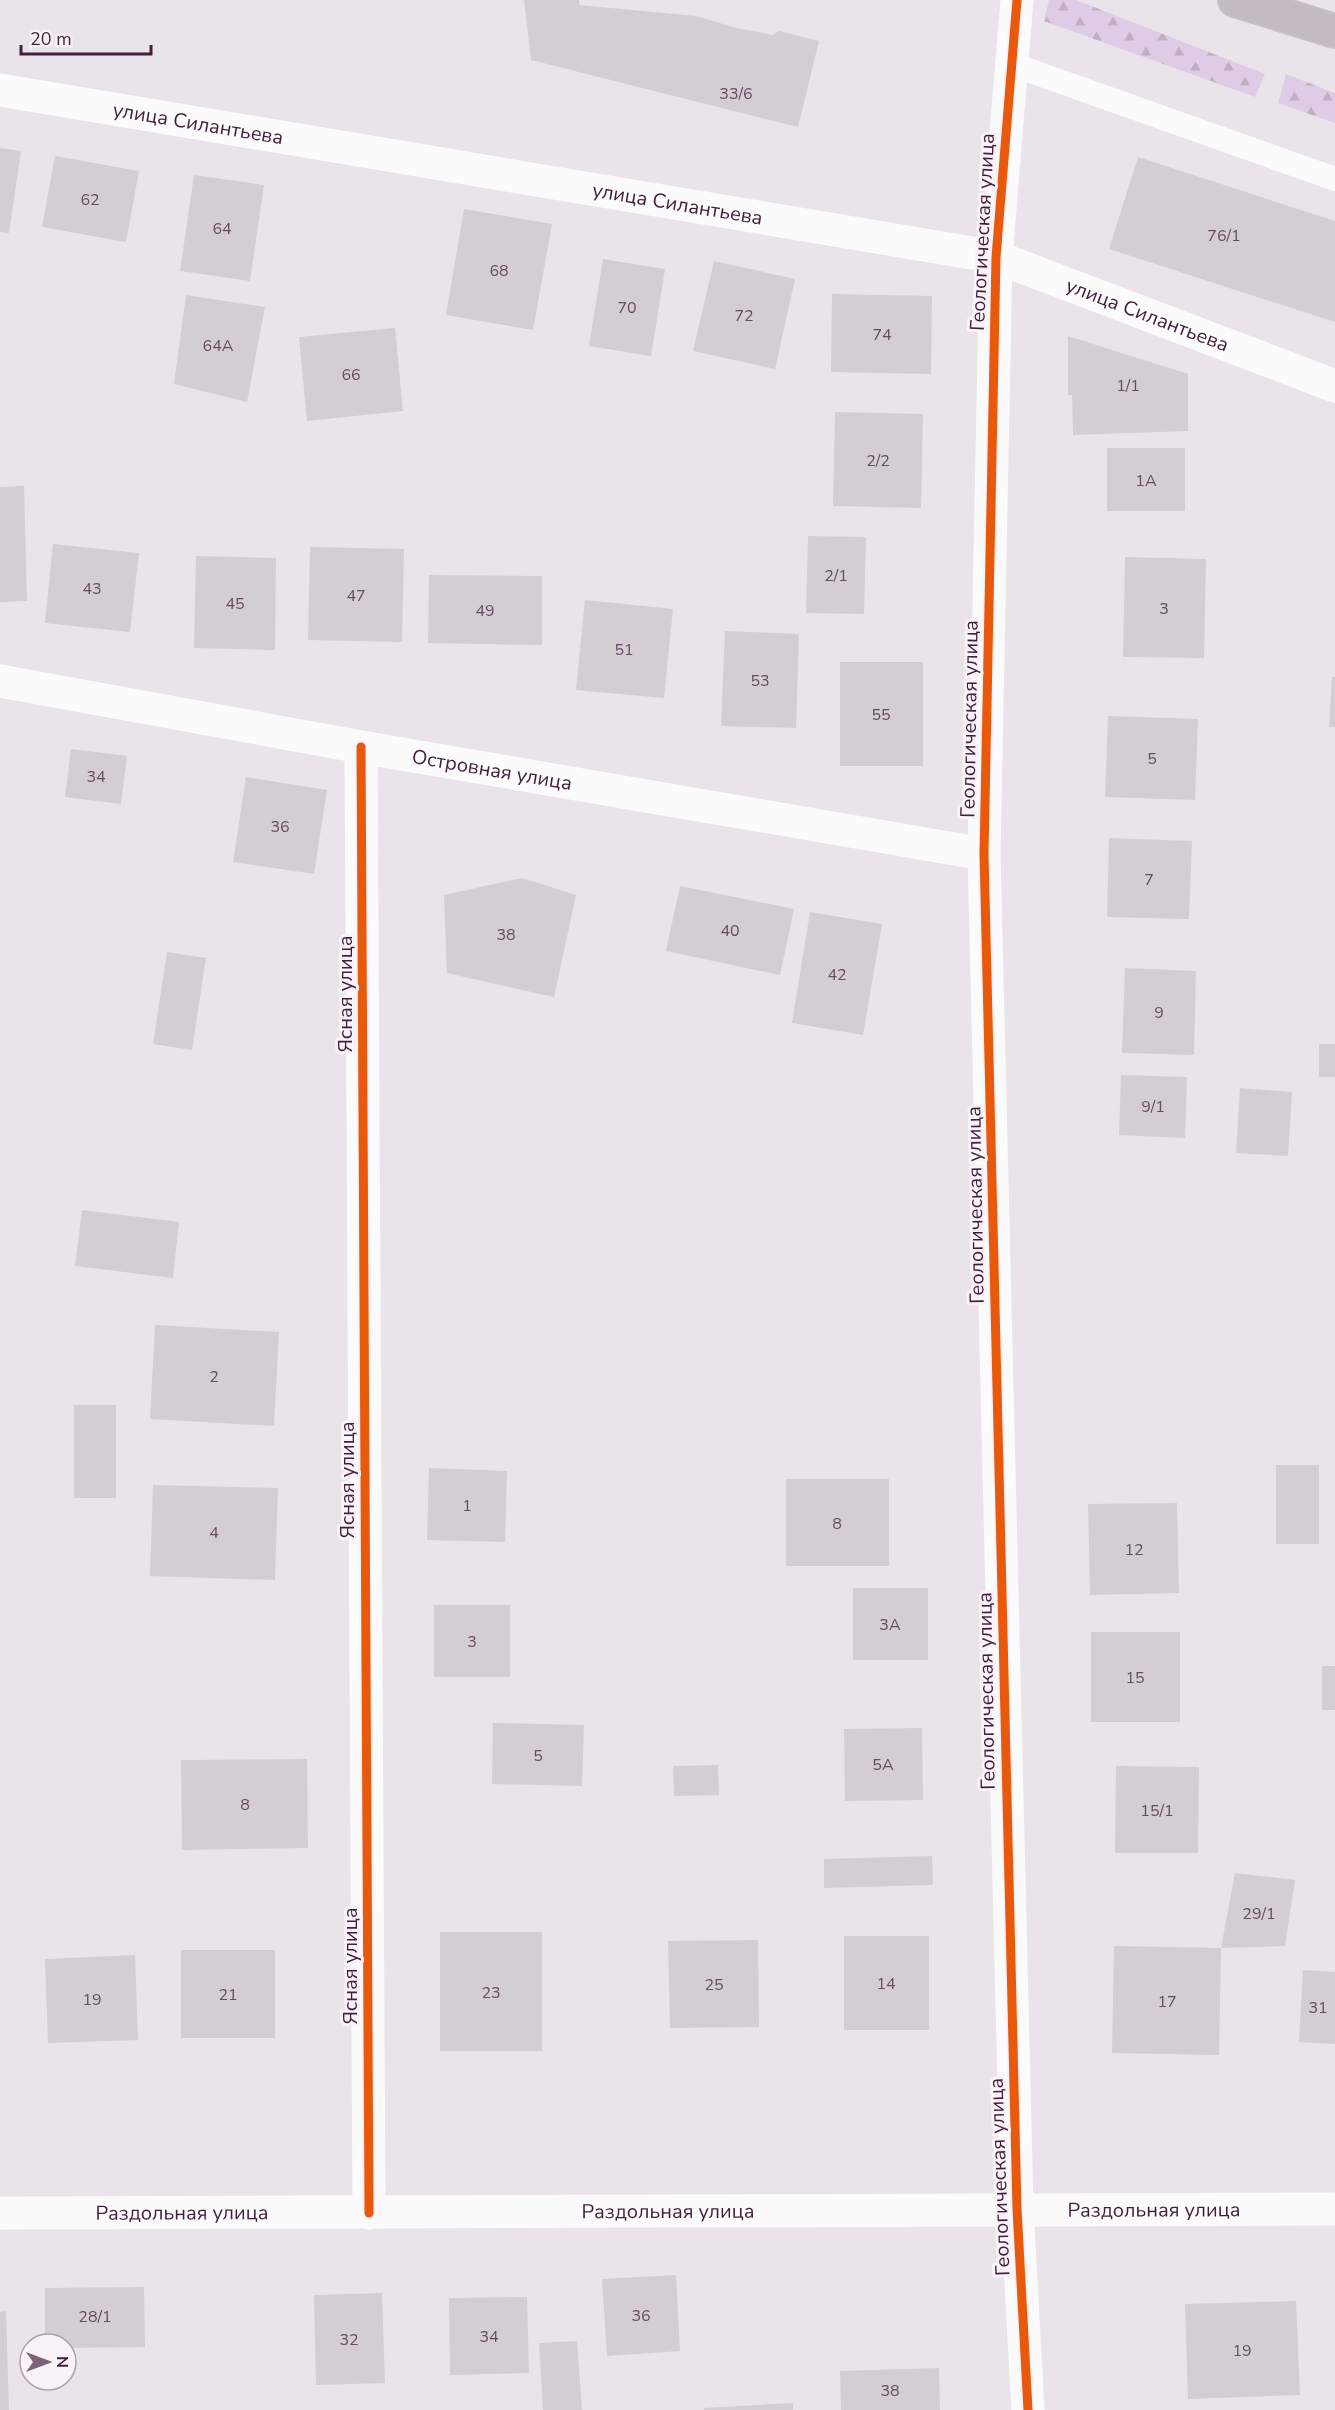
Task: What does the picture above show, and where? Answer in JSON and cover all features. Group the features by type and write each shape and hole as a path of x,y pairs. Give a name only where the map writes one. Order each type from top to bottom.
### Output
{"highway":[{"path":"1235,0 1335,31"}],"street":[{"name":"Геологическая улица","path":"1017,0 996,257 984,854 1017,2209 1028,2410"},
{"name":"улица Силантьева","path":"0,90 996,257 1335,386"},
{"name":"Островная улица","path":"0,681 362,747 984,854"},
{"name":"Ясная улица","path":"362,747 369,2213"},
{"name":"Раздольная улица","path":"0,2213 1335,2209"}],"lane":[{"path":"1011,64 1335,179"}],"green space":[{"path":"1049,0 1076,0 1265,74 1255,97 1044,21"},
{"path":"1286,74 1335,93 1335,123 1278,103"}],"building":[{"path":"524,0 579,0 579,5 696,16 736,28 773,35 779,31 819,41 798,127 531,60"},
{"path":"0,148 21,151 9,233 0,232"},
{"path":"55,156 139,171 126,242 42,227"},
{"path":"1138,157 1335,221 1335,322 1109,249"},
{"path":"194,175 264,185 250,281 180,271"},
{"path":"464,209 552,224 533,330 446,315"},
{"path":"603,259 665,269 651,356 589,346"},
{"path":"714,261 795,279 775,369 693,351"},
{"path":"832,294 932,296 931,374 831,372"},
{"path":"186,295 265,307 247,402 174,384"},
{"path":"395,328 403,411 307,421 299,337"},
{"path":"1068,336 1188,374 1188,431 1073,435 1072,395 1068,395"},
{"path":"835,412 923,414 921,508 833,506"},
{"path":"1107,448 1185,448 1185,511 1107,511"},
{"path":"24,486 27,601 0,602 0,487"},
{"path":"808,536 866,537 864,614 806,613"},
{"path":"53,544 139,553 130,632 45,623"},
{"path":"310,547 404,549 402,642 308,640"},
{"path":"196,556 276,558 275,650 194,648"},
{"path":"1125,557 1206,559 1204,658 1123,657"},
{"path":"429,575 542,576 542,645 428,643"},
{"path":"585,600 673,609 664,698 576,690"},
{"path":"725,631 799,634 796,728 721,726"},
{"path":"840,662 923,662 923,766 840,766"},
{"path":"1332,677 1335,677 1335,727 1329,727"},
{"path":"1108,716 1198,719 1195,800 1105,797"},
{"path":"71,749 127,756 121,804 65,797"},
{"path":"246,777 327,790 314,874 233,862"},
{"path":"1109,838 1192,841 1189,919 1107,917"},
{"path":"522,878 576,895 554,997 447,973 444,895"},
{"path":"680,886 794,909 780,975 666,951"},
{"path":"810,912 882,924 863,1035 792,1023"},
{"path":"167,952 206,958 192,1050 153,1044"},
{"path":"1125,968 1196,971 1194,1055 1122,1053"},
{"path":"1319,1044 1335,1044 1335,1077 1319,1077"},
{"path":"1121,1075 1187,1077 1185,1138 1119,1135"},
{"path":"1240,1088 1292,1092 1288,1156 1236,1153"},
{"path":"82,1210 179,1222 173,1278 75,1266"},
{"path":"155,1325 279,1332 274,1426 150,1419"},
{"path":"74,1405 116,1405 116,1498 74,1498"},
{"path":"1276,1465 1319,1465 1319,1544 1276,1544"},
{"path":"429,1468 507,1471 505,1542 427,1540"},
{"path":"786,1479 889,1479 889,1566 786,1566"},
{"path":"153,1485 278,1488 275,1580 150,1576"},
{"path":"1177,1503 1179,1593 1090,1595 1088,1504"},
{"path":"853,1588 928,1588 928,1660 853,1660"},
{"path":"434,1605 510,1605 510,1677 434,1677"},
{"path":"1091,1632 1180,1632 1180,1722 1091,1722"},
{"path":"1322,1666 1335,1666 1335,1710 1322,1710"},
{"path":"493,1723 584,1725 582,1786 492,1784"},
{"path":"922,1728 923,1800 845,1801 844,1729"},
{"path":"307,1759 308,1848 182,1850 181,1760"},
{"path":"718,1765 719,1795 674,1796 673,1766"},
{"path":"1116,1766 1199,1767 1198,1853 1115,1853"},
{"path":"932,1856 933,1885 824,1888 824,1859"},
{"path":"1235,1873 1295,1880 1285,1946 1221,1948"},
{"path":"440,1932 542,1932 542,2051 440,2051"},
{"path":"844,1936 929,1936 929,2030 844,2030"},
{"path":"758,1940 759,2027 670,2028 668,1941"},
{"path":"1114,1946 1221,1948 1219,2055 1112,2053"},
{"path":"181,1950 275,1950 275,2038 181,2038"},
{"path":"135,1955 138,2040 48,2043 45,1959"},
{"path":"1303,1970 1335,1972 1335,2044 1299,2042"},
{"path":"676,2275 680,2351 607,2356 602,2279"},
{"path":"144,2287 145,2347 78,2348 78,2332 45,2332 45,2288"},
{"path":"382,2293 385,2383 316,2385 314,2295"},
{"path":"527,2297 529,2373 450,2375 449,2298"},
{"path":"1296,2301 1300,2395 1188,2399 1185,2304"},
{"path":"6,2311 9,2410 0,2410 0,2312"},
{"path":"577,2341 582,2410 543,2410 539,2343"},
{"path":"939,2368 940,2410 841,2410 840,2371"},
{"path":"793,2403 793,2410 704,2410 704,2408"}],"cycle path":[{"path":"1017,0 996,257 984,854 1017,2209 1028,2410"},
{"path":"361,747 369,2213"}]}
